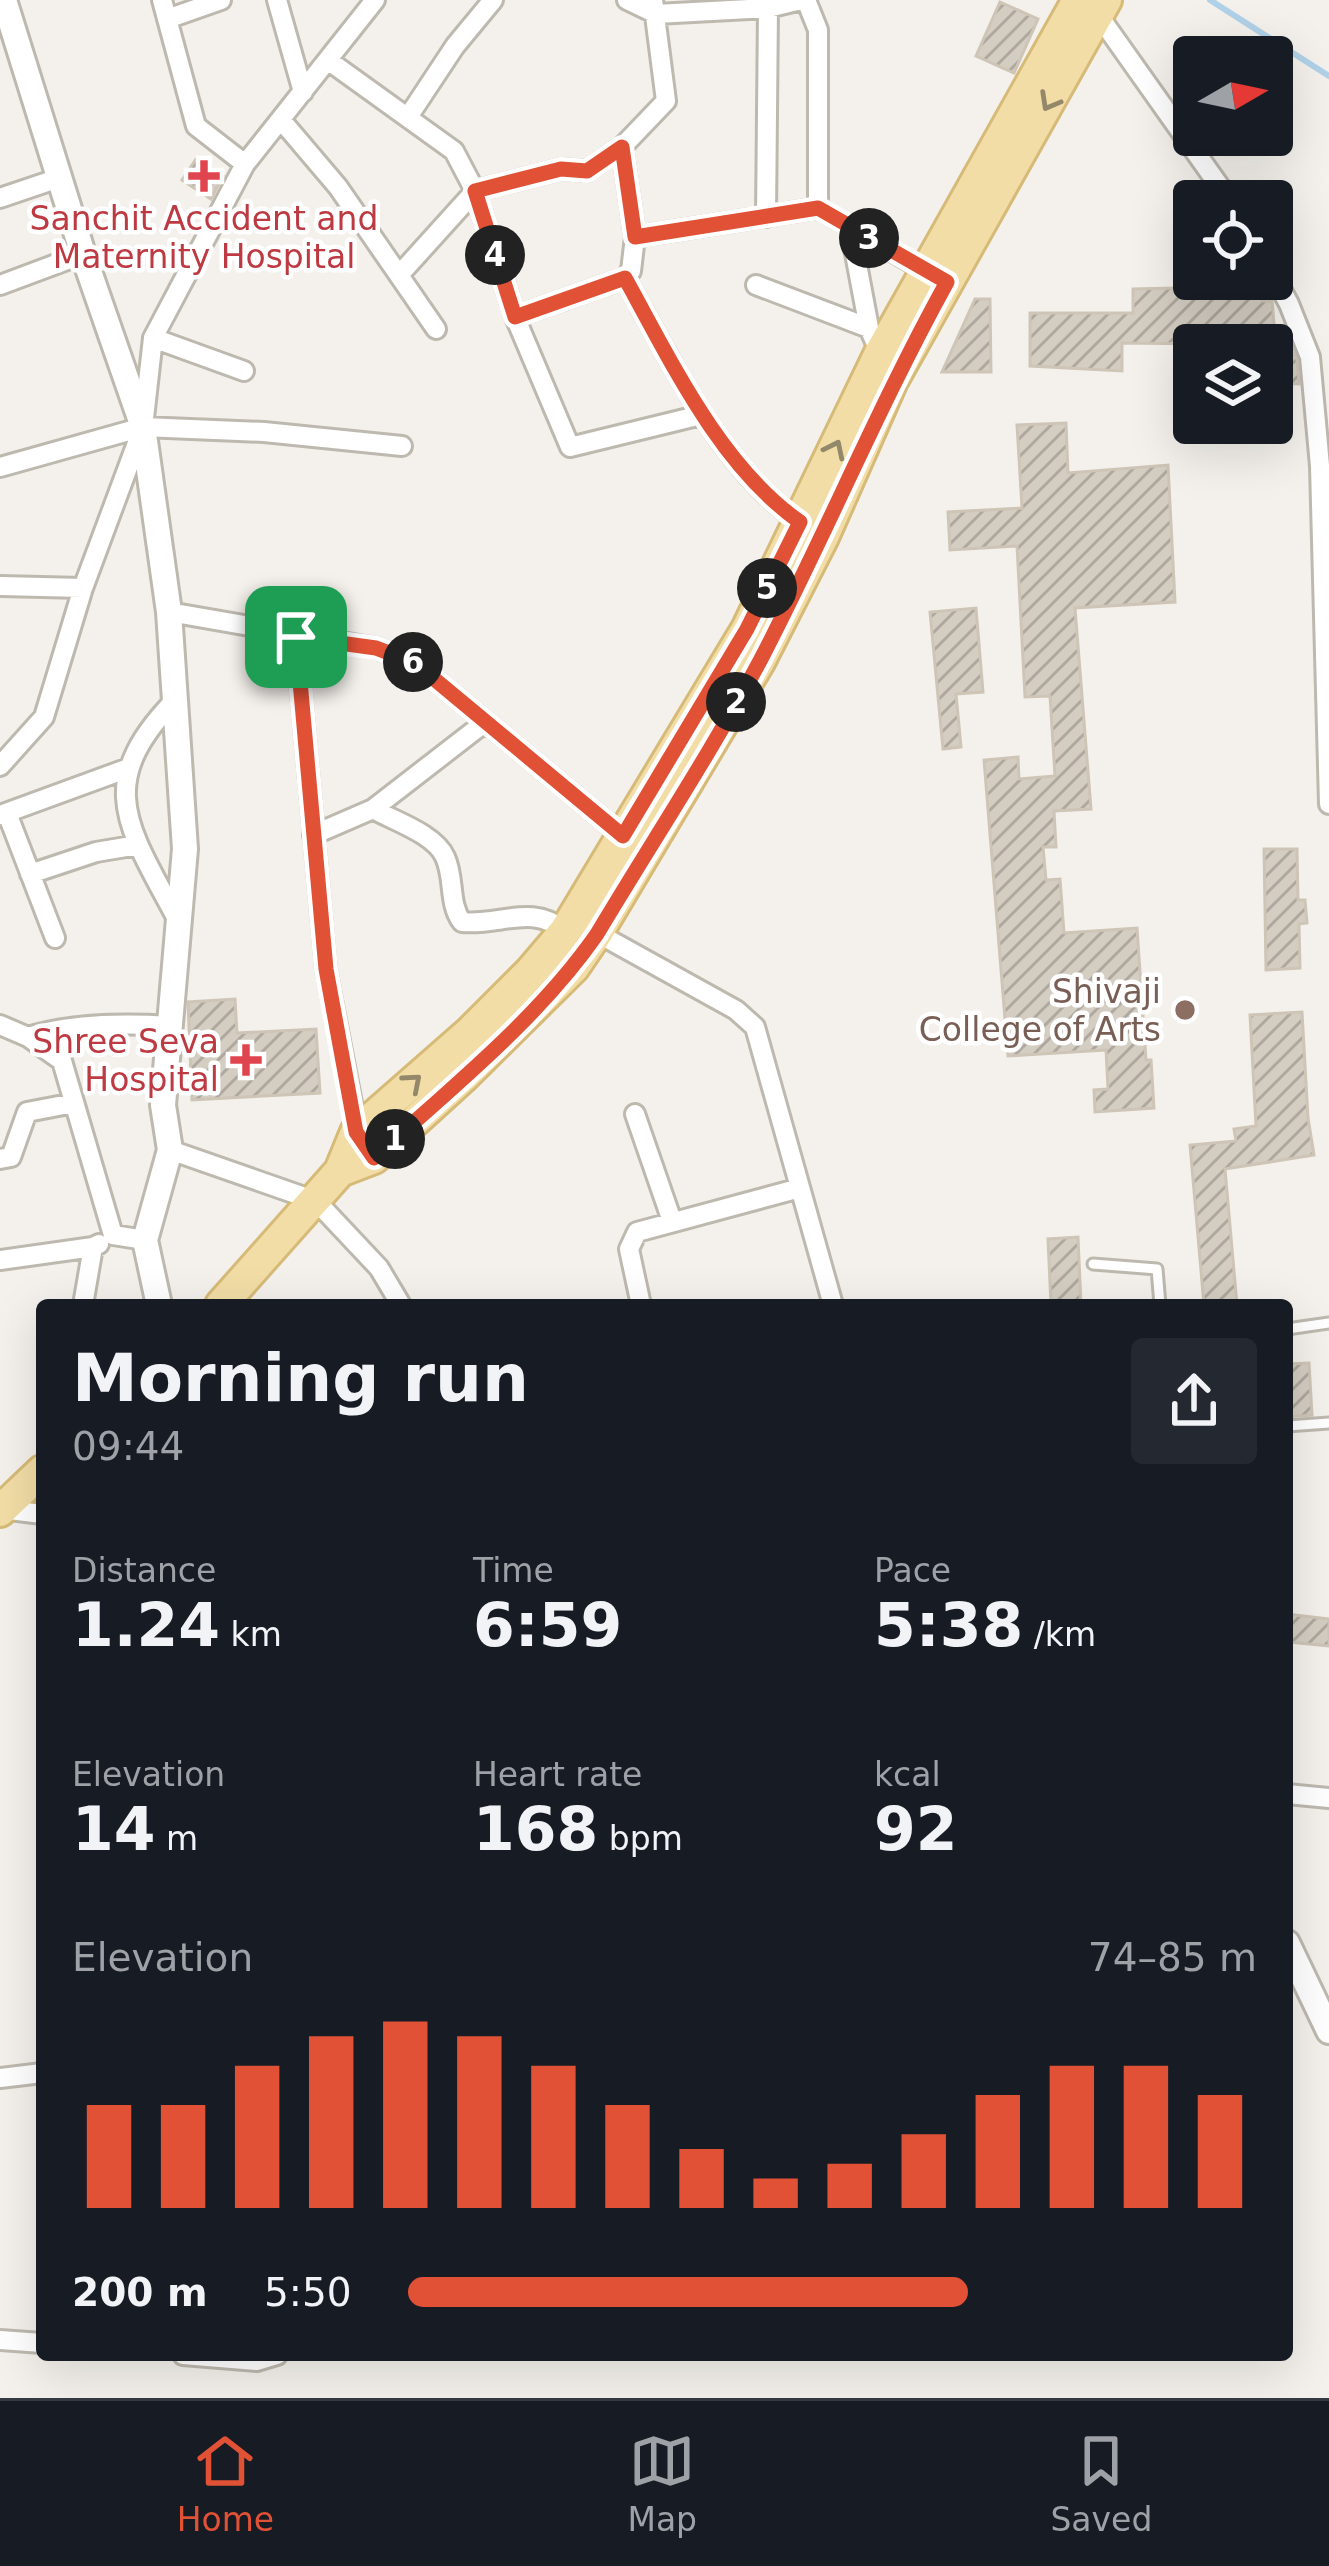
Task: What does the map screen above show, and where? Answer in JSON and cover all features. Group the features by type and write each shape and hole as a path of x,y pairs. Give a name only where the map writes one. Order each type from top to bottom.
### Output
{"main road":[{"path":"365,1145 546,997 597,934 759,662 823,538 935,276 1091,3"},
{"path":"226,1299 565,931 747,629 800,522 875,340 935,276"},
{"path":"1,1510 36,1477"}],"street":[{"path":"4,0 143,427 169,612 184,850 163,1105 170,1150 146,1240 158,1299"},
{"path":"221,0 165,10 196,126 245,164"},
{"path":"277,0 303,92"},
{"path":"0,766 44,717 83,588 143,427 153,338 245,164 375,0"},
{"path":"408,117 455,46 493,0"},
{"path":"627,0 655,7 768,8 804,0 818,30 818,208"},
{"path":"1091,3 1215,180"},
{"path":"400,274 475,191 561,169 587,171 622,147 666,101 655,7"},
{"path":"766,217 768,8"},
{"path":"328,61 454,152 475,191 515,317 570,447 701,415"},
{"path":"282,121 338,187 436,329"},
{"path":"515,317 625,278 631,271 635,237 622,147"},
{"path":"0,198 59,178"},
{"path":"635,237 818,208 935,276"},
{"path":"850,227 875,340"},
{"path":"0,285 83,254"},
{"path":"625,278 701,415 777,506 800,522"},
{"path":"756,285 875,340"},
{"path":"1287,300 1310,357 1324,466 1329,804"},
{"path":"153,338 244,371"},
{"path":"0,467 143,427 264,432 402,446"},
{"path":"0,586 83,588"},
{"path":"169,612 376,648 415,663 623,836"},
{"path":"296,637 326,969 365,1145"},
{"path":"176,916 138,845 126,801 126,769 147,729 177,698"},
{"path":"313,835 373,809 484,723"},
{"path":"55,938 3,814 126,769"},
{"path":"373,809 436,844 444,854 456,914 462,922 539,916 565,931"},
{"path":"31,874 96,852 138,845"},
{"path":"597,934 736,1010 755,1027 831,1299"},
{"path":"0,1025 28,1037 62,1061 113,1234"},
{"path":"28,1037 50,1030 170,1026"},
{"path":"0,1159 10,1156 27,1112 74,1103"},
{"path":"635,1114 672,1221"},
{"path":"170,1150 316,1201 379,1268 397,1299"},
{"path":"639,1299 630,1266 631,1239 646,1227 800,1188"},
{"path":"0,1259 93,1247 113,1234 146,1240"},
{"path":"83,1299 93,1247"},
{"path":"1,1510 36,1513"},
{"path":"1293,1795 1329,1798"},
{"path":"1293,1956 1329,2031"},
{"path":"0,2078 36,2073"},
{"path":"0,2340 36,2343"}],"lane":[{"path":"1093,1264 1157,1268 1160,1299"},
{"path":"1293,1328 1329,1323"},
{"path":"1293,1426 1329,1423"}],"building":[{"path":"1000,2 1038,19 1014,73 976,56"},
{"path":"196,159 223,176 211,199 182,180"},
{"path":"1173,288 1173,300 1272,301 1274,324 1173,324 1173,344 1122,343 1122,371 1030,366 1030,313 1133,313 1133,289"},
{"path":"975,299 990,299 991,372 942,372"},
{"path":"1293,350 1297,360 1299,384 1293,384"},
{"path":"1066,423 1068,473 1168,465 1175,602 1075,608 1091,809 1054,811 1056,847 1043,847 1046,880 1060,879 1064,933 1137,928 1154,1108 1095,1112 1094,1090 1108,1089 1106,1050 1008,1056 984,760 1018,757 1019,779 1055,776 1050,696 1025,697 1017,546 950,550 948,512 1022,508 1017,425"},
{"path":"976,608 983,692 956,694 961,747 943,749 930,612"},
{"path":"1264,849 1297,849 1298,900 1305,900 1307,923 1299,924 1300,968 1266,970"},
{"path":"235,999 237,1033 316,1029 320,1093 192,1100 188,1002"},
{"path":"1302,1012 1314,1155 1225,1169 1236,1299 1203,1299 1190,1145 1236,1141 1234,1129 1256,1126 1250,1015"},
{"path":"1078,1237 1081,1299 1051,1299 1048,1239"},
{"path":"1309,1363 1312,1415 1293,1417 1293,1364"},
{"path":"1293,1615 1329,1619 1329,1646 1293,1643"}],"waterway":[{"path":"1210,0 1329,76"}],"place":[{"name":"Sanchit Accident and Maternity Hospital","path":"204,176"},
{"name":"Shivaji College of Arts","path":"1185,1010"},
{"name":"Shree Seva Hospital","path":"246,1060"}],"route":[{"path":"622,147 635,237 818,208 947,282 892,381 823,538 759,662 597,934 546,997 374,1158 356,1132 326,969 296,637 376,648 415,663 623,836 747,629 800,522 777,506 701,415 625,278 515,317 475,191 561,169 587,171 622,147"}]}
